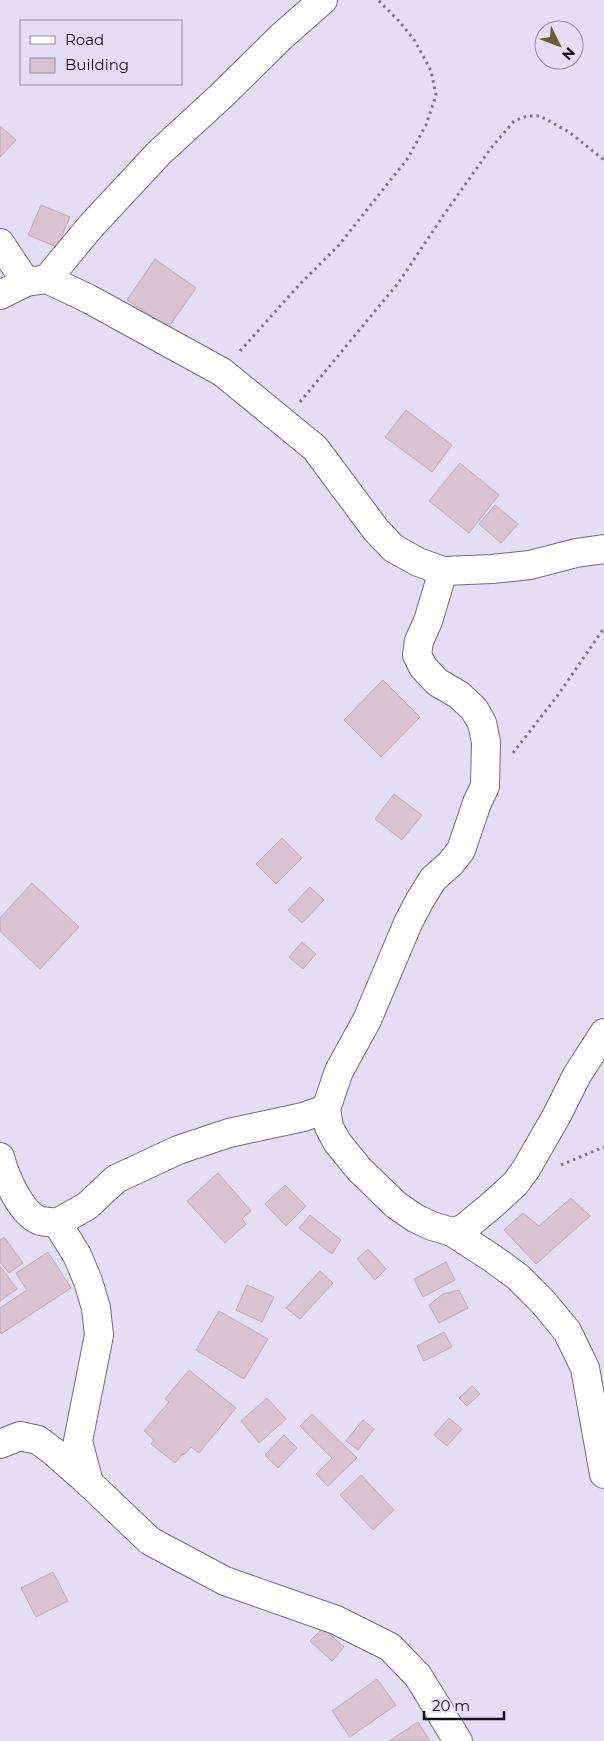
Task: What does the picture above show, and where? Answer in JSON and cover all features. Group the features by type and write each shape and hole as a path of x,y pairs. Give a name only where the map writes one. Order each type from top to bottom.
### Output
{"street":[{"path":"0,295 37,280 159,154 282,36 323,0"},
{"path":"0,243 37,280 89,299 222,372 316,448 376,530 392,548 418,562 442,571 492,569 530,565 576,553 604,549"},
{"path":"442,571 417,655 423,667 437,682 474,709 482,723 486,742 485,786 477,803 461,850 451,863 433,879 420,900 367,1020 339,1071 326,1109 329,1127 337,1142 365,1175 396,1205 415,1218 452,1232 518,1277 567,1331 585,1368 604,1474"},
{"path":"452,1232 463,1229 492,1205 514,1184 526,1169 544,1140 577,1075 604,1034"},
{"path":"0,1157 10,1188 26,1209 40,1221 57,1223 87,1206 116,1179 178,1150 228,1133 303,1118 326,1109"},
{"path":"57,1223 77,1255 88,1281 96,1308 99,1335 78,1441 89,1483"},
{"path":"0,1444 20,1436 38,1440 89,1483 150,1541 226,1582 336,1620 390,1648 418,1676 458,1741"}],"path":[{"path":"222,372 300,284 339,244 408,158 426,125 436,95 431,71 415,41 399,21 378,0"},
{"path":"284,422 399,282 491,148 514,121 527,116 540,116 569,132 604,160"},
{"path":"485,786 524,740 558,695 604,628"}],"building":[{"path":"0,126 16,140 0,157"},
{"path":"41,205 70,217 57,247 28,235"},
{"path":"155,259 196,288 168,328 127,300"},
{"path":"406,410 452,445 432,472 385,437"},
{"path":"460,463 499,495 469,533 429,501"},
{"path":"495,505 518,524 501,543 479,524"},
{"path":"383,680 420,717 381,757 344,720"},
{"path":"394,794 422,815 402,840 375,819"},
{"path":"282,838 302,858 276,884 256,864"},
{"path":"32,883 79,927 40,969 0,931 0,918"},
{"path":"310,887 324,900 302,923 288,910"},
{"path":"302,942 316,954 303,969 289,957"},
{"path":"218,1173 251,1211 242,1219 246,1224 225,1243 187,1201"},
{"path":"285,1185 306,1206 286,1226 265,1204"},
{"path":"571,1198 590,1216 536,1264 504,1230 523,1213 539,1226"},
{"path":"310,1215 341,1240 332,1254 299,1228"},
{"path":"4,1237 23,1263 9,1273 0,1262 0,1240"},
{"path":"368,1249 386,1269 375,1280 357,1259"},
{"path":"48,1252 71,1288 1,1334 0,1308 27,1290 16,1273"},
{"path":"446,1262 455,1280 423,1297 414,1279"},
{"path":"0,1266 17,1289 0,1301"},
{"path":"320,1271 333,1283 300,1319 286,1308"},
{"path":"247,1285 274,1297 262,1322 236,1310"},
{"path":"459,1290 468,1308 439,1323 429,1305 443,1294"},
{"path":"219,1311 268,1339 244,1379 196,1350"},
{"path":"444,1332 452,1347 424,1361 417,1346"},
{"path":"189,1370 236,1408 199,1453 191,1447 175,1463 151,1444 154,1440 144,1431 169,1402 165,1399"},
{"path":"472,1386 480,1394 467,1406 459,1398"},
{"path":"267,1398 286,1419 259,1443 241,1421"},
{"path":"312,1414 357,1458 328,1486 316,1474 332,1458 300,1426"},
{"path":"449,1418 462,1429 447,1446 434,1435"},
{"path":"363,1420 374,1429 358,1450 346,1441"},
{"path":"284,1435 297,1448 278,1468 265,1455"},
{"path":"361,1475 394,1510 373,1530 340,1495"},
{"path":"53,1572 68,1601 36,1617 21,1588"},
{"path":"323,1628 344,1647 332,1661 310,1641"},
{"path":"377,1679 396,1705 350,1737 332,1711"},
{"path":"418,1722 430,1741 389,1741"}]}
